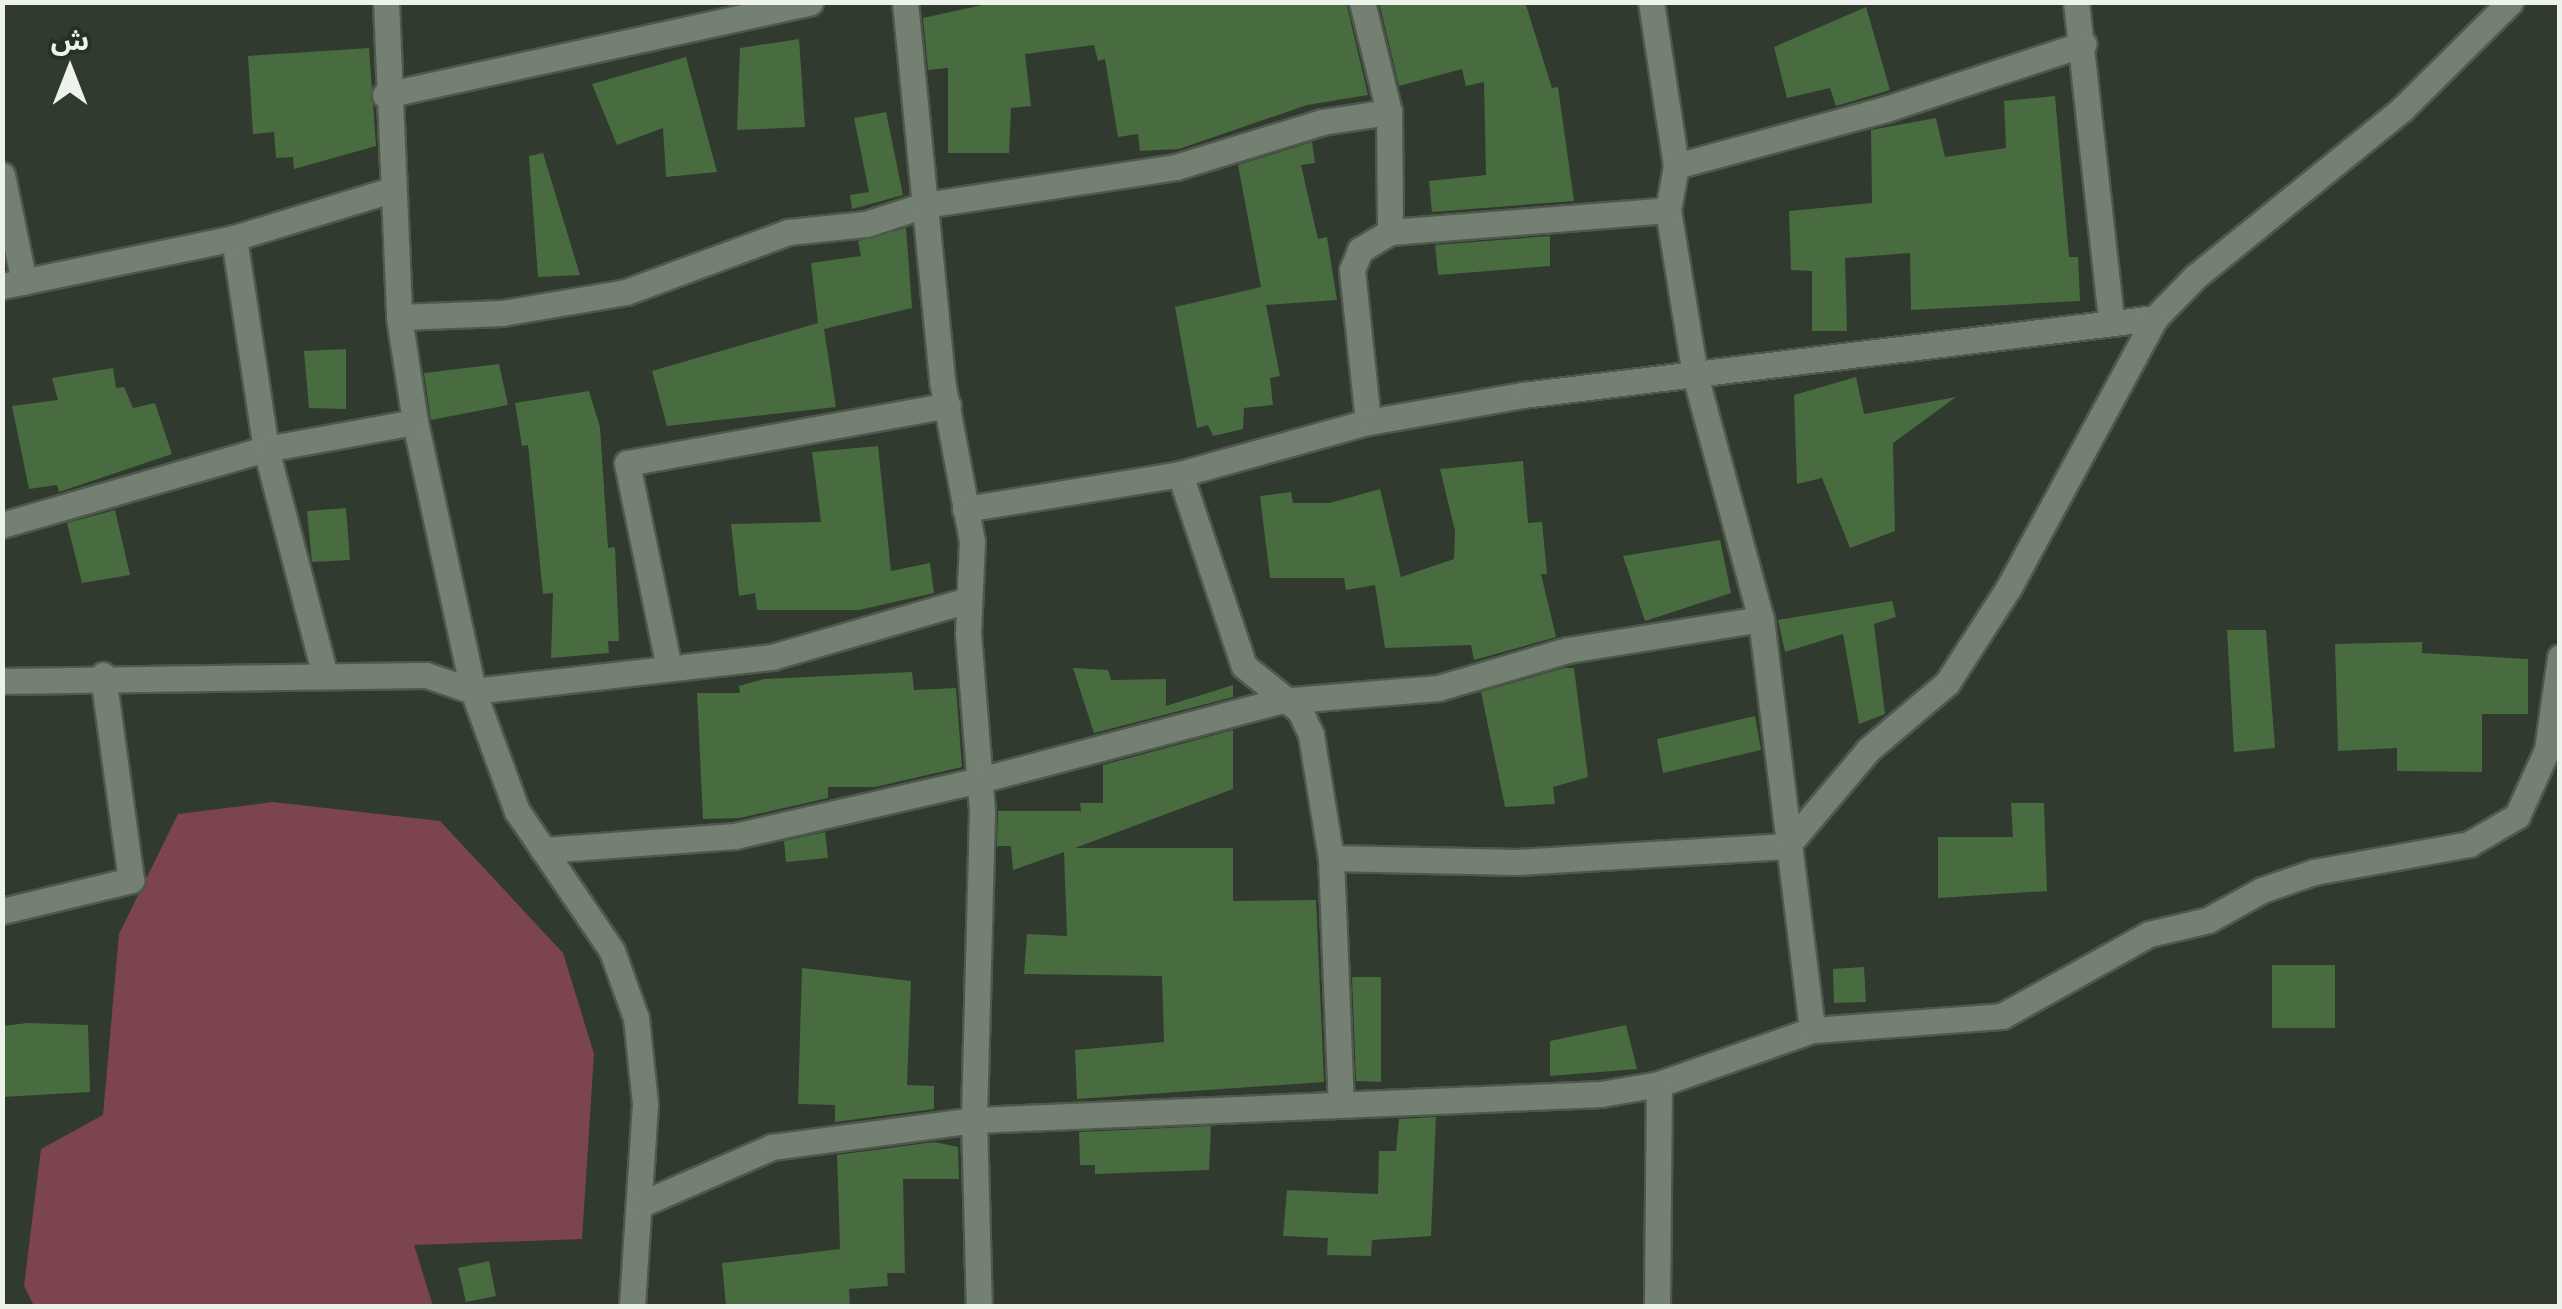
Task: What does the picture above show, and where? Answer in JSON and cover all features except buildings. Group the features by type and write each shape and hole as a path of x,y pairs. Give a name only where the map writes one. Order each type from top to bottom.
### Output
{"street":[{"path":"386,2 386,96 399,317 414,422 474,691 517,811 612,951 636,1018 645,1104 632,1306"},
{"path":"905,2 948,406 972,541 968,600 980,780 974,1120 979,1306"},
{"path":"1362,2 1389,112 1390,232"},
{"path":"1651,2 1676,166 1668,210 1695,375 1761,618 1812,1030"},
{"path":"2076,2 2084,44 2111,320"},
{"path":"1331,858 1517,862 1787,846 1868,750 1947,683 2008,588 2156,318 2196,276 2402,108 2510,2"},
{"path":"386,96 805,3"},
{"path":"1676,166 1886,109 2084,44"},
{"path":"399,317 502,313 626,292 788,232 866,224 925,206 1176,168 1322,122 1389,112"},
{"path":"2,175 13,284 234,238 391,190"},
{"path":"1368,422 1352,270 1360,250 1390,232 1668,210"},
{"path":"234,238 266,449 324,674"},
{"path":"965,508 1180,474 1368,422 1695,375 2032,336 2111,320 2156,318"},
{"path":"669,668 627,463 948,406"},
{"path":"2,524 266,449 414,422"},
{"path":"1180,474 1244,666 1280,701 1300,711 1311,735 1331,858 1341,1102"},
{"path":"2,681 103,674 426,674 474,691 772,656 968,600"},
{"path":"543,850 735,836 980,780 1280,701 1438,688 1568,650 1761,618"},
{"path":"639,1205 772,1146 974,1120 1601,1094 1660,1084 1812,1030 2002,1016 2149,934 2208,920 2262,890 2314,872 2469,844 2517,816 2540,771 2560,657"},
{"path":"2,912 131,880 103,674"},
{"path":"1658,1306 1660,1084"}],"shaded area":[{"path":"273,802 440,821 563,953 594,1054 582,1239 414,1245 433,1306 34,1306 24,1286 41,1149 103,1115 119,934 178,814"}]}
